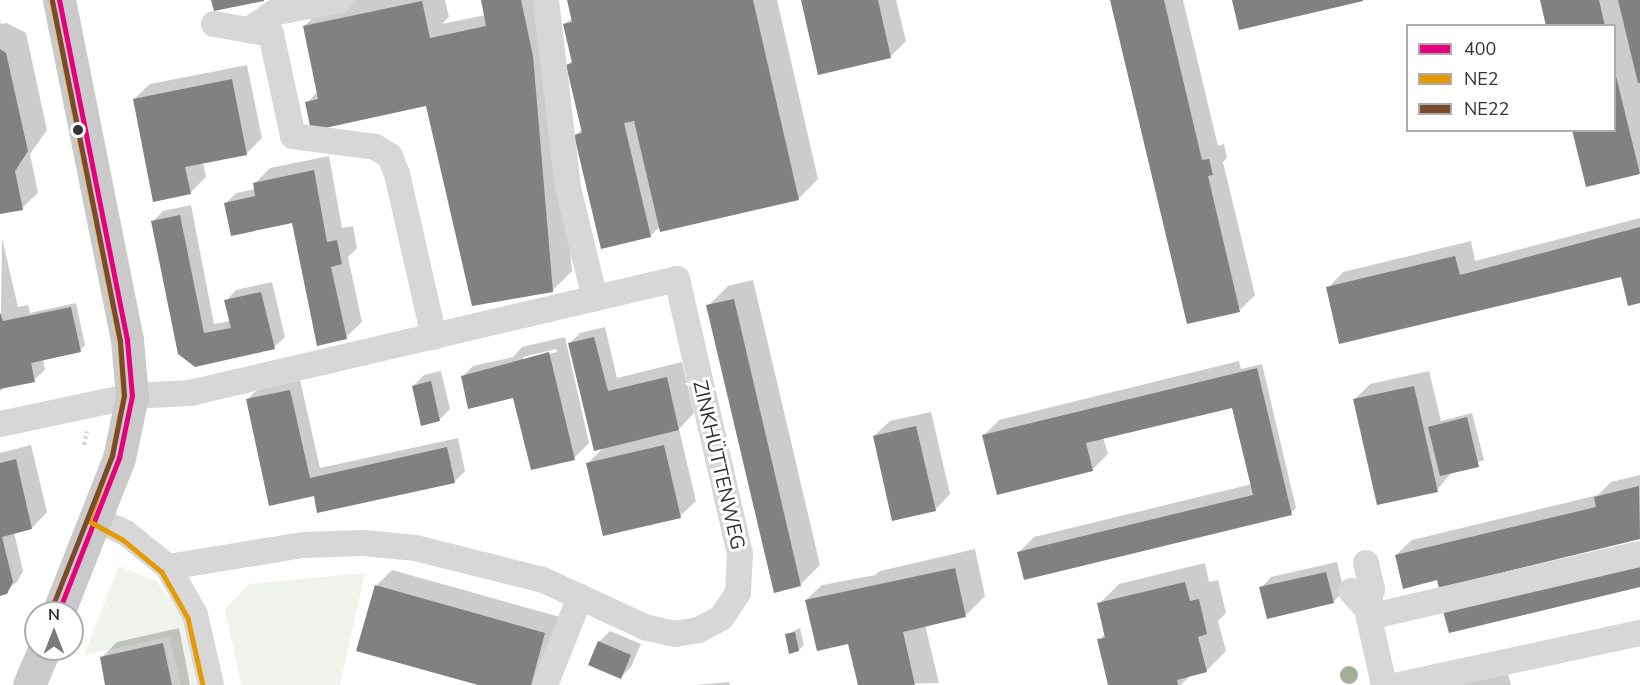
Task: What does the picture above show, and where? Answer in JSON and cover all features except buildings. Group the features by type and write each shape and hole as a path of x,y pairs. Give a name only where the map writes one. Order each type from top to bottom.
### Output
{"main road":[{"path":"59,0 127,340 132,396 119,458 63,601"},
{"path":"29,685 39,661"}],"street":[{"path":"249,30 273,14 340,0"},
{"path":"546,0 568,188 594,299"},
{"path":"214,24 271,34 293,136 375,147 390,156 397,174 434,337"},
{"name":"ZINKHÜTTENWEG","path":"132,396 190,393 677,279 736,528 741,573 730,606 721,618 698,630 676,634 647,628 543,580 480,561 416,548 363,543 303,545 168,567"},
{"path":"0,424 132,396"},
{"path":"96,519 126,533 168,567 195,615 211,685"},
{"path":"1362,606 1640,554"},
{"path":"1366,563 1372,589 1362,606 1384,685"},
{"path":"545,685 580,597"},
{"path":"1399,685 1640,633"}],"shaded area":[{"path":"119,566 156,581 184,618 199,685 181,685 169,637 84,655"},
{"path":"365,573 340,685 241,685 225,609 249,584"}],"transit line":[{"name":"400","path":"59,0 127,340 132,396 119,458 63,601"},
{"name":"NE2","path":"52,1 120,341 124,396 112,456 89,521 122,539 162,572 188,618 203,685"},
{"name":"NE22","path":"52,1 120,341 124,396 112,456 55,601"}]}
